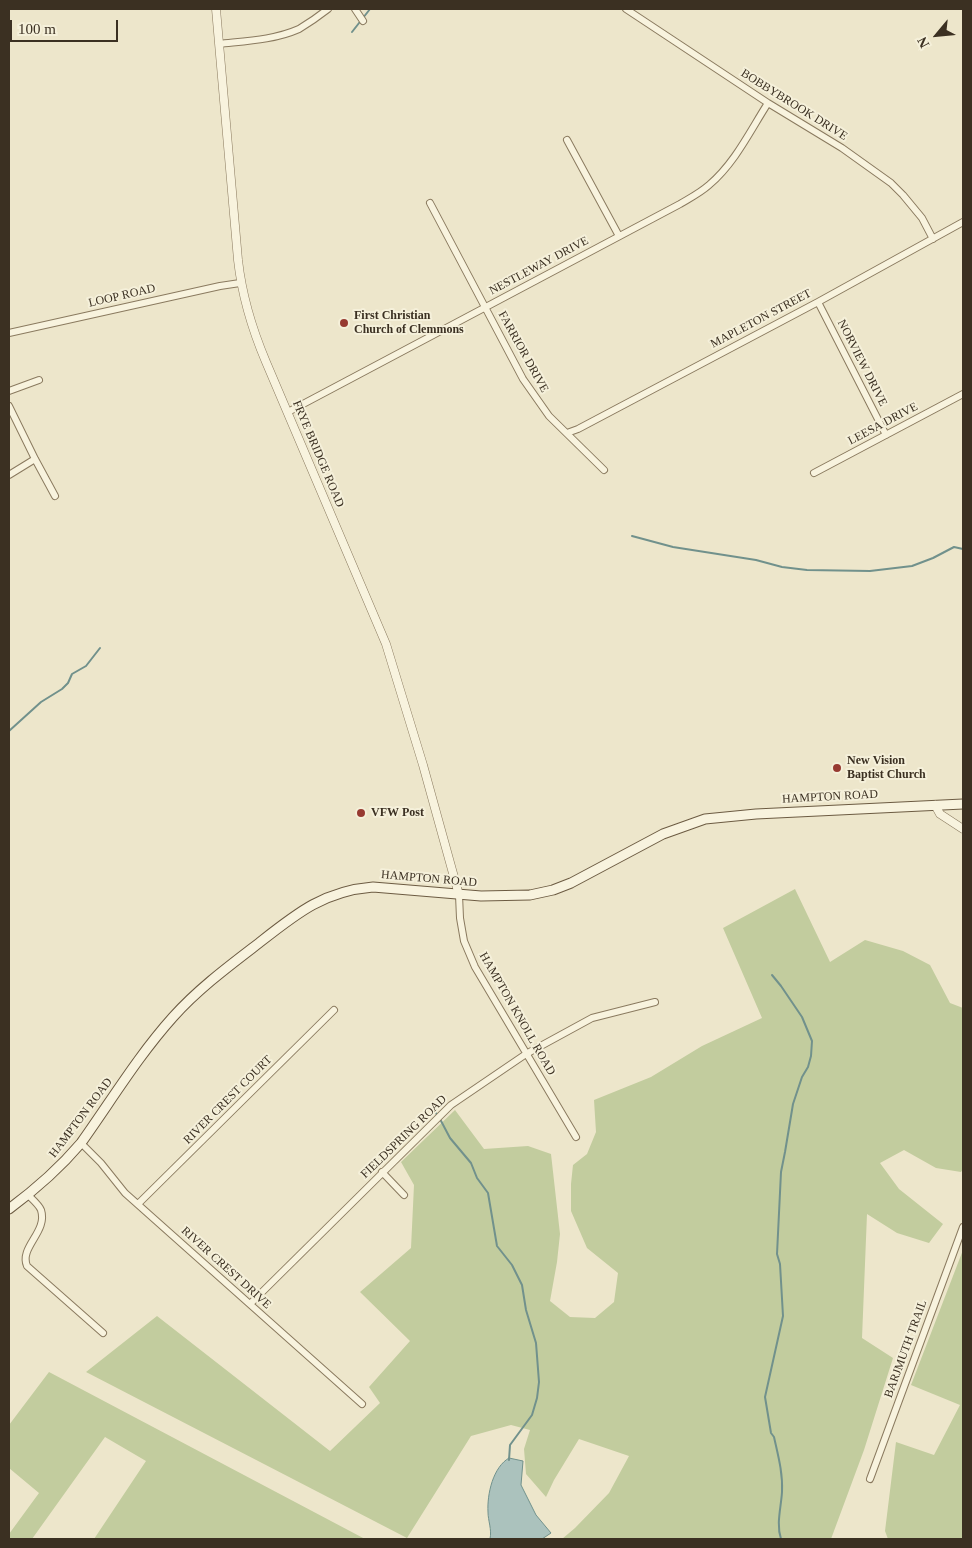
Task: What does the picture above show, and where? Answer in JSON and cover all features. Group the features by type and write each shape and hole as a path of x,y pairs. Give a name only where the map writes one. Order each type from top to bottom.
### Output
{"main road":[{"name":"HAMPTON ROAD","path":"9,1209 57,1170 81,1143 155,1038 181,1008 214,979 300,912 330,896 357,888 373,887 459,895 530,895 553,890 663,834 705,819 758,814 963,804"}],"street":[{"name":"FRYE BRIDGE ROAD","path":"216,9 240,284 254,331 386,644 423,764 459,895"},
{"path":"219,44 268,38 291,32 314,20 328,9"},
{"path":"355,9 363,21"},
{"name":"BOBBYBROOK DRIVE","path":"626,9 768,103 842,148 891,183 922,218 933,239"},
{"name":"NESTLEWAY DRIVE","path":"288,412 680,204 709,185 734,157 768,103"},
{"path":"567,140 618,236"},
{"name":"FARRIOR DRIVE","path":"430,203 523,379 549,416 604,470"},
{"name":"MAPLETON STREET","path":"567,433 578,429 818,302 963,222"},
{"name":"LOOP ROAD","path":"9,333 220,286 240,284"},
{"name":"NORVIEW DRIVE","path":"818,302 886,435"},
{"path":"9,391 39,380"},
{"name":"LEESA DRIVE","path":"814,473 963,394"},
{"path":"9,406 55,496"},
{"path":"9,475 35,459"},
{"path":"935,805 940,814 963,829"},
{"name":"HAMPTON KNOLL ROAD","path":"459,895 464,941 475,967 576,1138"},
{"name":"FIELDSPRING ROAD","path":"250,1304 451,1105 526,1054 592,1018 655,1002"},
{"name":"RIVER CREST COURT","path":"138,1204 334,1010"},
{"name":"RIVER CREST DRIVE","path":"81,1143 138,1204 362,1404"},
{"path":"382,1172 404,1194"},
{"path":"28,1195 40,1208 42,1219 38,1232 25,1256 27,1266 103,1333"},
{"name":"BARJMUTH TRAIL","path":"870,1479 963,1227"}],"green space":[{"path":"795,889 830,962 865,940 903,951 930,965 950,1003 963,1008 963,1169 961,1172 936,1168 904,1150 880,1163 899,1189 943,1224 929,1243 897,1233 867,1214 862,1338 893,1358 864,1450 831,1539 562,1539 609,1493 629,1456 579,1439 546,1497 526,1474 524,1449 530,1430 511,1425 471,1436 407,1538 86,1372 157,1316 330,1451 380,1403 369,1387 410,1341 360,1292 411,1248 414,1185 401,1162 455,1110 484,1149 528,1146 551,1154 560,1234 550,1301 570,1317 595,1318 614,1302 618,1273 587,1248 571,1211 573,1165 587,1154 596,1132 594,1100 651,1077 702,1046 762,1018 723,928"},
{"path":"963,1250 963,1539 888,1539 885,1531 896,1442 934,1455 960,1405 911,1385"},
{"path":"49,1372 365,1539 94,1539 146,1461 105,1437 32,1539 9,1539 9,1534 39,1493 9,1468 9,1425"}],"water":[{"path":"509,1458 523,1461 521,1485 536,1515 551,1533 542,1539 490,1539 488,1505 490,1489 495,1474 503,1462"}],"waterway":[{"path":"352,32 370,9"},
{"path":"632,536 673,547 807,570 870,571 912,566 954,547 963,549"},
{"path":"9,731 41,702 62,689 68,683 72,674 86,666 100,648"},
{"path":"772,975 802,1017 812,1041 808,1067 802,1077 793,1104 781,1172 777,1254 780,1264 783,1316 765,1397 771,1433 774,1437 781,1471 782,1492 779,1522 781,1539"},
{"path":"434,1108 437,1115"},
{"path":"440,1119 450,1138 471,1163 477,1178 488,1193 497,1246 512,1265 522,1285 526,1310 536,1343 539,1382 537,1398 532,1415 510,1445 509,1460"}],"place":[{"name":"First Christian Church of Clemmons","path":"344,323"},
{"name":"New Vision Baptist Church","path":"837,768"},
{"name":"VFW Post","path":"361,813"}]}
